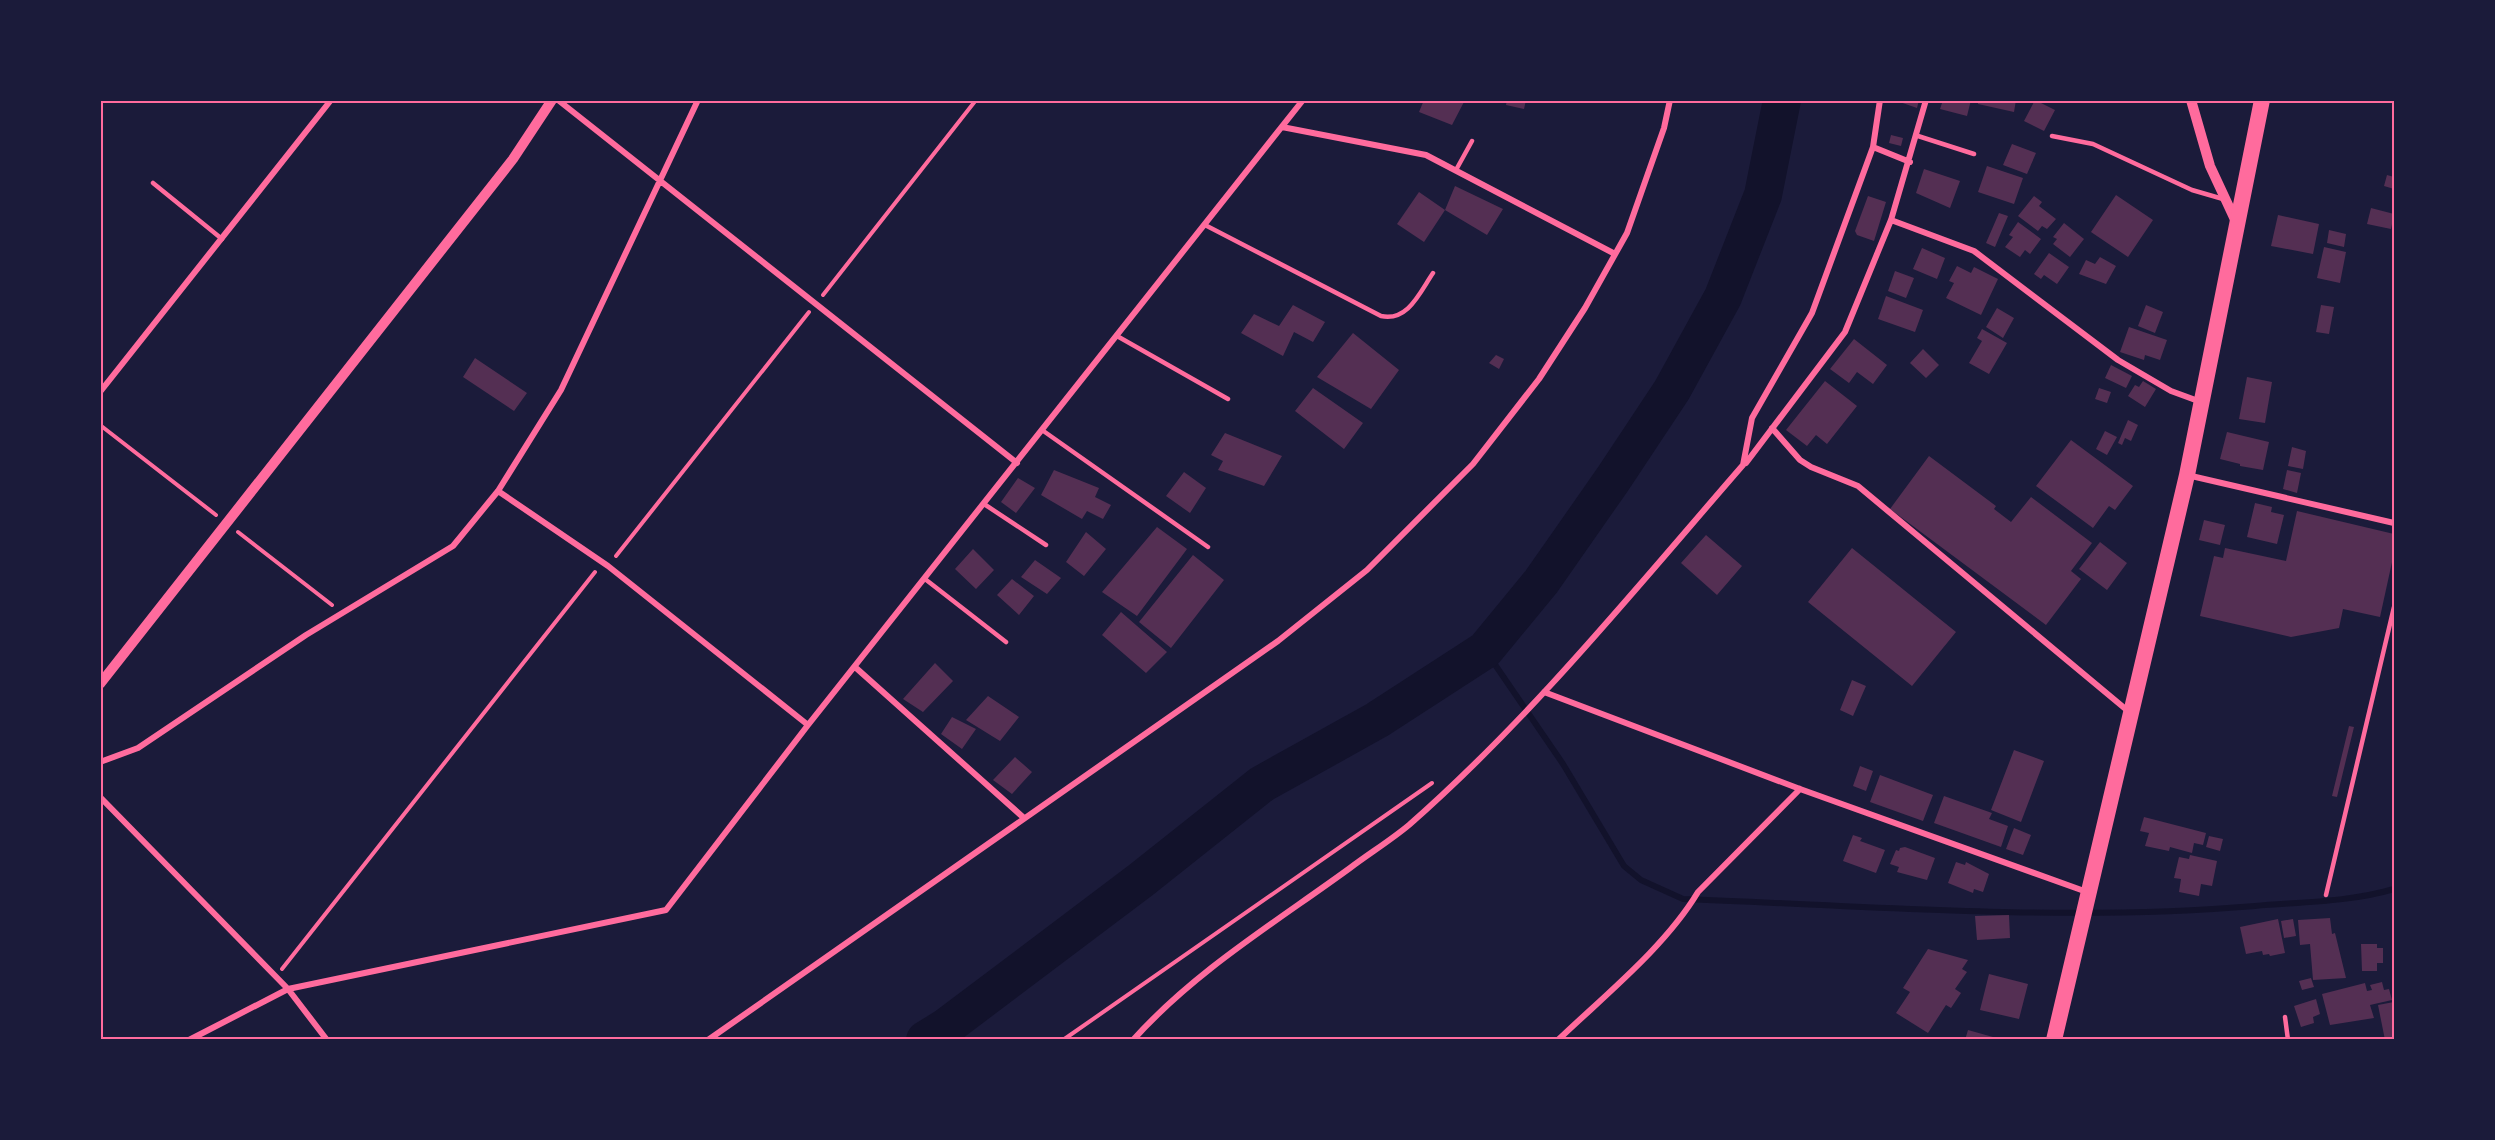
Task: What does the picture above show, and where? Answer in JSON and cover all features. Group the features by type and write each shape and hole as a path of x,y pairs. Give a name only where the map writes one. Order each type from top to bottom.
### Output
{"highway":[{"path":"2054,1040 2187,475 2262,100"}],"street":[{"path":"100,392 331,100"},
{"path":"100,684 506,168 552,100"},
{"path":"558,100 1017,463"},
{"path":"100,762 138,747 306,635 453,546 498,491 561,390 698,100"},
{"path":"189,1040 288,989 666,910 808,725 1303,100"},
{"path":"708,1040 1278,640 1367,570 1473,464 1539,379 1585,308 1628,233 1664,128 1670,100"},
{"path":"1743,465 1752,418 1812,313 1873,147 1880,100"},
{"path":"1133,1040 1158,1012 1199,978 1407,826 1544,692 1743,465 1845,332 1891,220 1918,136 1926,100"},
{"path":"2191,100 2210,166 2237,225"},
{"path":"1282,126 1426,155 1616,254"},
{"path":"1873,147 1910,162"},
{"path":"1891,220 1974,251 2118,360 2171,391 2201,402"},
{"path":"1772,428 1800,460 1811,467 1858,486 2131,713"},
{"path":"2187,475 2394,523"},
{"path":"498,491 605,564 808,725"},
{"path":"855,667 1024,818"},
{"path":"1544,692 1800,789 2090,893"},
{"path":"1558,1040 1686,912 1698,892 1800,789"},
{"path":"100,797 276,976 327,1040"}],"lane":[{"path":"1918,136 1974,154"},
{"path":"2052,136 2093,144 2192,190 2224,199"},
{"path":"1456,170 1472,141"},
{"path":"153,183 222,239"},
{"path":"1204,225 1381,316 1391,318 1404,314 1433,273"},
{"path":"1117,336 1228,399"},
{"path":"1042,430 1208,547"},
{"path":"984,504 1046,545"},
{"path":"925,579 1006,642"},
{"path":"2326,895 2394,607"},
{"path":"2285,1017 2288,1040"}],"path":[{"path":"276,976 976,100"},
{"path":"1063,1040 1179,957 1442,779"}],"building":[{"path":"1424,100 1465,100 1452,125 1419,112"},
{"path":"1507,100 1526,100 1524,109 1506,105"},
{"path":"1894,100 1919,100 1917,108"},
{"path":"1943,100 1971,100 1967,116 1940,109"},
{"path":"1978,100 2016,100 2014,112 1978,104"},
{"path":"2035,100 2055,110 2044,131 2024,121"},
{"path":"1891,135 1903,138 1901,146 1889,143"},
{"path":"2012,144 2036,153 2027,174 2003,165"},
{"path":"1987,166 2023,178 2014,204 1978,192"},
{"path":"1924,169 1960,181 1950,208 1916,193"},
{"path":"2387,175 2394,177 2394,189 2384,186"},
{"path":"1455,186 1503,209 1487,235 1445,210"},
{"path":"1419,192 1445,210 1424,242 1397,224"},
{"path":"2116,195 2153,220 2128,257 2091,232"},
{"path":"1868,196 1886,202 1874,241 1857,235 1855,231"},
{"path":"2034,196 2042,202 2039,206 2056,219 2047,229 2042,226 2038,231 2018,216"},
{"path":"2371,208 2394,214 2391,229 2367,224"},
{"path":"1999,213 2008,216 1995,247 1986,243"},
{"path":"2278,215 2319,224 2313,254 2271,246"},
{"path":"2018,222 2041,239 2030,254 2025,250 2020,257 2005,247 2013,237 2009,235"},
{"path":"2064,223 2084,239 2070,257 2053,244 2057,239 2053,237"},
{"path":"2329,230 2346,234 2344,247 2327,243"},
{"path":"2324,247 2346,252 2340,283 2317,278"},
{"path":"1922,248 1945,258 1937,279 1913,269"},
{"path":"2049,253 2069,267 2057,284 2044,275 2041,279 2034,274"},
{"path":"2100,257 2116,266 2106,284 2079,274 2086,260 2095,264"},
{"path":"1957,266 1971,273 1974,267 1998,279 1981,315 1946,298 1954,283 1949,281"},
{"path":"1895,271 1914,278 1906,298 1888,291"},
{"path":"1886,296 1923,310 1915,332 1878,319"},
{"path":"1293,305 1325,322 1313,342 1294,332 1283,356 1241,333 1254,314 1279,326"},
{"path":"2146,305 2163,312 2155,333 2138,326"},
{"path":"2321,305 2334,307 2329,334 2316,332"},
{"path":"1997,308 2014,318 2003,338 1986,327"},
{"path":"2129,327 2167,340 2160,360 2145,355 2144,360 2120,352"},
{"path":"1982,329 2007,343 1989,374 1969,363 1982,341 1977,338"},
{"path":"1353,333 1399,370 1371,409 1317,377"},
{"path":"1854,339 1887,365 1873,384 1857,372 1849,383 1830,369"},
{"path":"1923,349 1939,365 1926,378 1910,363"},
{"path":"1496,355 1504,359 1499,369 1489,363"},
{"path":"475,358 527,393 514,411 463,377"},
{"path":"2111,365 2132,376 2126,388 2105,378"},
{"path":"2247,377 2272,382 2265,423 2239,419"},
{"path":"1825,381 1857,406 1827,444 1816,435 1807,446 1786,430"},
{"path":"2143,381 2156,389 2145,407 2128,396 2135,385 2139,387"},
{"path":"1313,388 1363,423 1344,449 1295,411"},
{"path":"2099,388 2111,392 2107,403 2095,399"},
{"path":"2128,420 2138,425 2131,441 2125,438 2122,445 2118,443"},
{"path":"2105,431 2117,437 2107,455 2096,449"},
{"path":"2227,432 2269,442 2263,470 2240,466 2240,464 2220,459"},
{"path":"1225,433 1282,456 1264,486 1218,470 1223,461 1211,455"},
{"path":"2071,440 2133,486 2115,510 2109,506 2093,528 2036,486"},
{"path":"2292,447 2306,451 2303,469 2288,466"},
{"path":"1929,456 1996,506 1994,509 2011,522 2031,497 2092,543 2071,571 2081,579 2046,625 1890,509"},
{"path":"1054,470 1099,488 1095,497 1111,505 1103,519 1087,511 1082,519 1041,495"},
{"path":"2287,470 2301,473 2297,493 2283,489"},
{"path":"1184,472 1206,488 1190,513 1166,496"},
{"path":"1018,478 1035,488 1016,513 1001,502"},
{"path":"2255,503 2272,507 2271,512 2284,515 2277,544 2247,537"},
{"path":"2297,511 2394,534 2394,553 2380,617 2343,609 2339,628 2291,637 2200,616 2214,556 2223,558 2225,548 2286,561"},
{"path":"2204,520 2225,525 2220,545 2199,540"},
{"path":"1157,527 1187,549 1137,616 1102,592"},
{"path":"1086,532 1106,549 1084,576 1066,562"},
{"path":"1706,535 1742,566 1717,595 1681,563"},
{"path":"2100,542 2127,563 2107,590 2079,569"},
{"path":"1852,548 1956,632 1912,686 1808,602"},
{"path":"973,549 994,570 976,589 955,569"},
{"path":"1193,555 1224,580 1171,648 1139,622"},
{"path":"1035,560 1061,578 1047,594 1021,577"},
{"path":"1012,579 1034,596 1019,615 997,595"},
{"path":"1121,612 1167,652 1146,673 1102,635"},
{"path":"935,663 953,681 923,712 903,699"},
{"path":"1852,680 1866,686 1853,716 1840,710"},
{"path":"988,696 1019,717 1000,741 966,720"},
{"path":"952,717 976,729 962,749 941,734"},
{"path":"2349,726 2354,727 2337,797 2332,796"},
{"path":"2014,750 2044,761 2021,822 1991,810"},
{"path":"1015,757 1032,772 1012,794 993,780"},
{"path":"1860,766 1873,771 1866,791 1853,786"},
{"path":"1880,775 1933,795 1923,821 1870,802"},
{"path":"1944,796 1992,813 1989,819 2008,826 2001,847 1934,823"},
{"path":"2144,817 2206,833 2203,845 2194,843 2192,853 2170,847 2169,851 2145,846 2149,833 2140,831"},
{"path":"2014,828 2031,835 2023,855 2006,849"},
{"path":"1853,835 1862,838 1860,841 1885,850 1876,873 1843,861"},
{"path":"2209,836 2223,839 2220,851 2206,847"},
{"path":"1905,847 1935,858 1927,880 1897,872 1899,867 1890,864 1896,850 1899,851 1900,848"},
{"path":"2190,855 2217,861 2212,886 2201,884 2199,896 2179,892 2181,879 2174,878 2179,857 2189,859"},
{"path":"1956,862 1965,865 1966,862 1989,874 1983,892 1974,889 1973,893 1948,883"},
{"path":"2009,915 2010,938 1977,940 1975,916"},
{"path":"2330,918 2332,934 2335,933 2346,978 2313,980 2310,944 2300,945 2298,920"},
{"path":"2278,919 2285,953 2270,956 2269,954 2263,955 2262,951 2246,954 2240,927"},
{"path":"2293,919 2296,936 2284,938 2281,921"},
{"path":"2361,944 2377,944 2377,948 2383,948 2383,963 2377,963 2377,971 2362,971"},
{"path":"1928,949 1968,960 1962,969 1967,972 1955,989 1961,993 1951,1008 1946,1005 1928,1033 1896,1013 1910,992 1903,988"},
{"path":"1989,974 2028,984 2019,1019 1980,1010"},
{"path":"2311,978 2314,987 2302,990 2299,981"},
{"path":"2382,982 2384,990 2389,989 2392,1000 2370,1005 2374,1018 2330,1025 2322,994 2365,983 2367,991 2372,990 2370,985"},
{"path":"2316,999 2320,1014 2313,1017 2314,1023 2301,1027 2294,1006"},
{"path":"2394,1002 2394,1040 2385,1040 2378,1005"},
{"path":"1968,1030 2000,1039 1965,1040"}],"waterway":[{"path":"925,1040 946,1027 1141,880 1262,784 1377,720 1485,650 1541,582 1613,479 1672,390 1723,297 1763,195 1782,100"},
{"path":"1485,650 1563,764 1624,866 1641,880 1683,899 1969,911 2112,913 2184,911 2325,901 2360,897 2394,889"}]}
